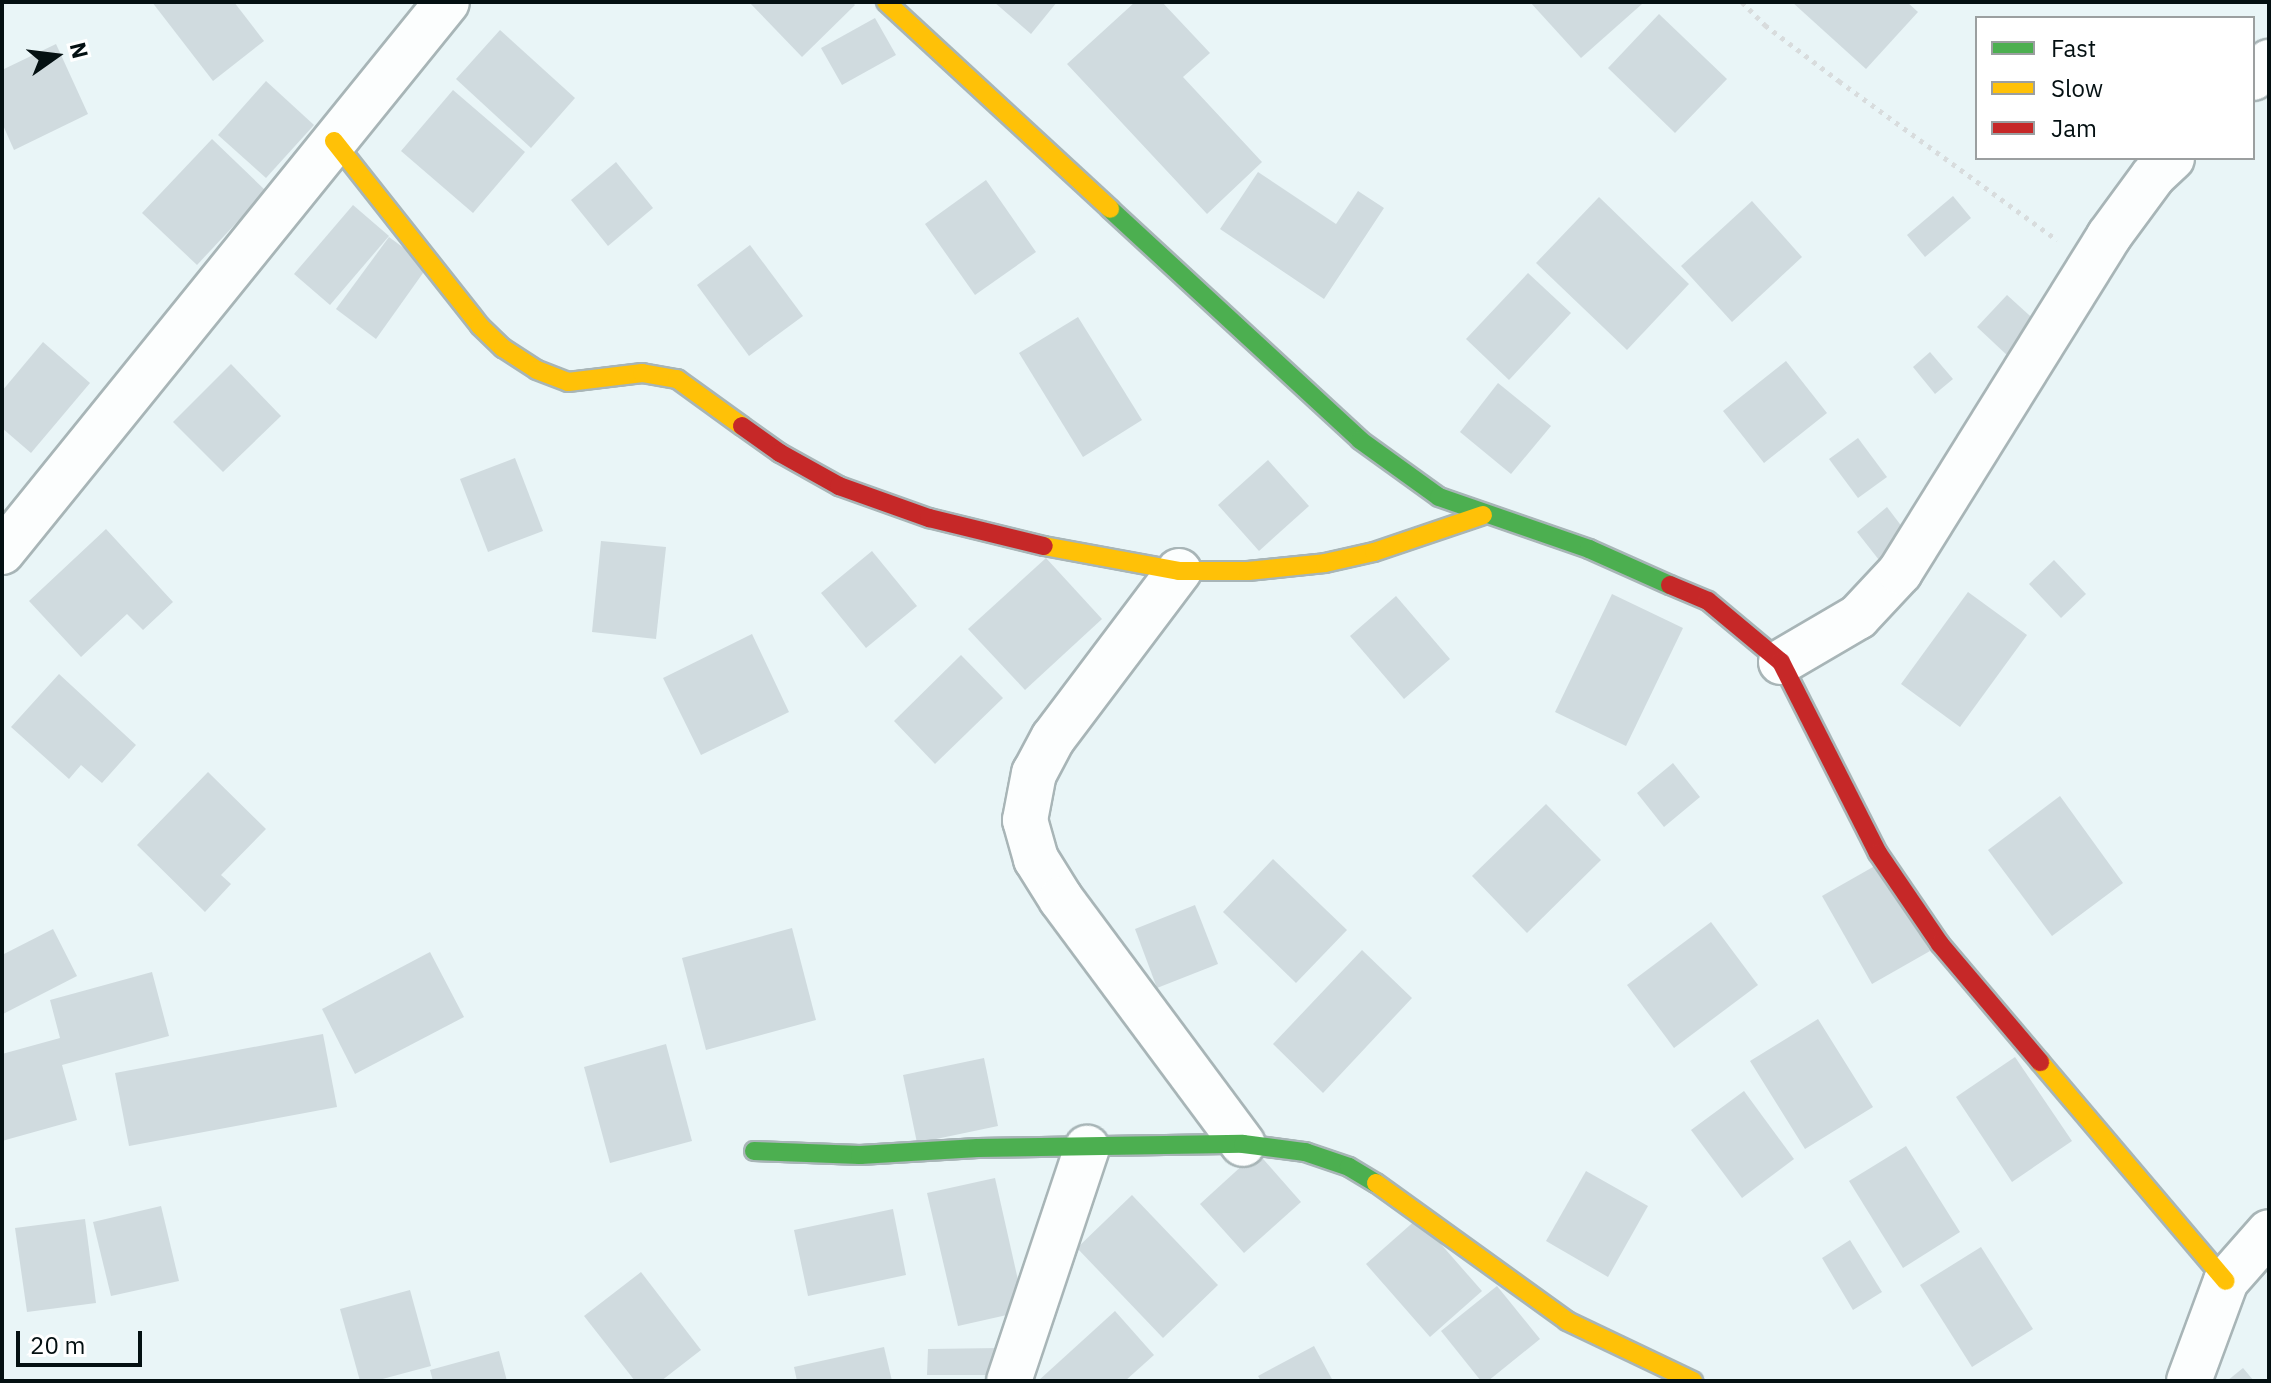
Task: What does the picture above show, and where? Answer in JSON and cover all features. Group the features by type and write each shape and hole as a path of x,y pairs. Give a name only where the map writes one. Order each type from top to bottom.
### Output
{"street":[{"path":"7,532 447,2"},
{"path":"886,2 1360,440 1439,497 1483,515 1589,549 1708,601 1781,662 1878,853 1940,944 2226,1281"},
{"path":"334,141 480,326 503,348 537,370 568,382 642,373 677,379 704,402 780,453 839,486 929,518 1053,548 1179,571 1248,571 1325,563 1374,552 1483,515"},
{"path":"1781,662 1858,617 1900,572 2091,265 2153,176 2170,160"},
{"path":"1179,571 1053,738 1034,773 1025,820 1036,859 1061,899 1243,1144"},
{"path":"754,1151 860,1155 978,1148 1243,1144 1305,1152 1349,1167 1395,1194 1567,1321 1693,1381"},
{"path":"1009,1381 1087,1148"},
{"path":"2189,1381 2226,1281 2269,1232"}],"path":[{"path":"1742,2 1765,25 1850,90 2091,265"}],"building":[{"path":"152,2 234,2 264,41 213,81"},
{"path":"749,2 852,2 855,5 802,57"},
{"path":"994,2 1057,2 1031,34"},
{"path":"1135,2 1162,2 1210,53 1183,77 1262,162 1207,214 1067,64"},
{"path":"1530,2 1640,2 1642,4 1581,58"},
{"path":"1792,2 1907,2 1918,12 1866,69"},
{"path":"1659,14 1727,79 1675,133 1608,68"},
{"path":"875,18 896,55 842,85 821,48"},
{"path":"500,30 575,98 531,148 456,79"},
{"path":"56,44 88,114 14,150 2,123 2,70"},
{"path":"266,81 314,125 266,178 218,135"},
{"path":"453,90 525,152 473,213 401,151"},
{"path":"212,139 266,191 197,265 142,213"},
{"path":"616,162 653,208 608,246 571,200"},
{"path":"1258,172 1336,224 1358,191 1384,208 1324,299 1220,229"},
{"path":"986,180 1036,252 975,295 925,224"},
{"path":"1953,196 1971,218 1925,257 1907,235"},
{"path":"1599,197 1689,284 1627,350 1536,263"},
{"path":"1752,201 1802,257 1732,322 1681,266"},
{"path":"353,205 389,236 330,305 294,274"},
{"path":"389,237 428,266 376,339 336,309"},
{"path":"750,245 803,316 749,356 697,285"},
{"path":"1528,273 1571,313 1509,380 1466,339"},
{"path":"2007,295 2039,324 2009,357 1977,327"},
{"path":"1078,317 1142,420 1083,457 1019,353"},
{"path":"43,342 90,383 31,453 2,428 2,391"},
{"path":"1930,352 1953,379 1935,394 1913,367"},
{"path":"1786,361 1827,413 1764,463 1723,411"},
{"path":"231,364 281,416 223,472 173,422"},
{"path":"1498,383 1551,426 1511,474 1460,432"},
{"path":"1858,438 1887,477 1858,498 1829,459"},
{"path":"515,458 543,531 488,552 460,479"},
{"path":"1268,460 1309,506 1259,551 1218,505"},
{"path":"1887,507 1909,536 1879,560 1857,532"},
{"path":"106,529 173,602 143,630 127,614 81,657 29,601"},
{"path":"601,541 666,547 656,639 592,632"},
{"path":"872,551 917,606 866,648 821,593"},
{"path":"1046,558 1102,619 1025,690 968,629"},
{"path":"2054,560 2086,594 2061,618 2029,584"},
{"path":"1968,592 2027,635 1960,727 1901,684"},
{"path":"1612,594 1683,628 1626,746 1555,712"},
{"path":"1396,596 1450,659 1404,699 1350,636"},
{"path":"752,634 789,712 701,755 663,678"},
{"path":"961,655 1003,698 935,764 894,721"},
{"path":"59,674 136,745 102,783 81,765 69,779 11,727"},
{"path":"1673,763 1700,797 1664,827 1637,793"},
{"path":"208,772 266,829 221,875 231,884 205,912 137,845"},
{"path":"2060,796 2123,883 2052,936 1988,850"},
{"path":"1546,804 1601,860 1527,933 1472,876"},
{"path":"1273,859 1347,930 1296,983 1223,912"},
{"path":"1880,863 1930,951 1872,984 1822,896"},
{"path":"1195,905 1218,964 1157,988 1135,929"},
{"path":"1711,922 1758,985 1674,1048 1627,985"},
{"path":"792,928 816,1020 706,1050 682,958"},
{"path":"53,929 77,976 3,1014 2,955"},
{"path":"1362,950 1412,998 1323,1093 1273,1044"},
{"path":"430,952 464,1017 355,1074 322,1009"},
{"path":"152,972 169,1036 62,1065 77,1120 2,1141 2,1054 60,1038 50,1000"},
{"path":"1818,1019 1873,1107 1805,1149 1750,1061"},
{"path":"323,1034 337,1107 129,1146 115,1073"},
{"path":"666,1044 692,1141 610,1163 584,1067"},
{"path":"2015,1057 2072,1141 2012,1182 1956,1097"},
{"path":"984,1058 998,1126 917,1143 903,1075"},
{"path":"1744,1091 1794,1159 1742,1198 1691,1130"},
{"path":"1906,1146 1960,1232 1903,1268 1849,1181"},
{"path":"1257,1152 1301,1202 1244,1253 1200,1204"},
{"path":"1586,1171 1648,1206 1608,1277 1546,1241"},
{"path":"995,1178 1025,1311 958,1326 927,1193"},
{"path":"1132,1195 1218,1285 1163,1338 1077,1248"},
{"path":"161,1206 179,1281 111,1296 93,1222"},
{"path":"893,1209 906,1275 808,1296 794,1230"},
{"path":"1418,1218 1482,1291 1430,1337 1366,1264"},
{"path":"85,1219 96,1303 27,1312 15,1228"},
{"path":"1850,1240 1882,1292 1853,1310 1822,1258"},
{"path":"1981,1247 2033,1329 1972,1367 1920,1285"},
{"path":"641,1272 701,1350 661,1381 635,1381 584,1316"},
{"path":"1497,1286 1540,1339 1488,1381 1481,1381 1441,1331"},
{"path":"410,1290 431,1366 375,1381 360,1381 340,1309"},
{"path":"1115,1311 1154,1355 1125,1381 1038,1381"},
{"path":"1314,1346 1333,1381 1261,1381 1258,1376"},
{"path":"884,1347 892,1381 797,1381 794,1367"},
{"path":"1000,1348 1000,1375 927,1375 928,1349"},
{"path":"499,1351 507,1381 433,1381 430,1370"},
{"path":"2243,1368 2254,1381 2227,1381"}],"traffic: fast":[{"path":"1110,209 1360,440 1439,497 1589,549 1670,585"},
{"path":"754,1151 860,1155 978,1148 1243,1144 1305,1152 1349,1167 1376,1183"}],"traffic: slow":[{"path":"886,2 1110,209"},
{"path":"334,141 480,326 503,348 537,370 568,382 642,373 677,379 742,426"},
{"path":"1044,546 1179,571 1248,571 1325,563 1374,552 1483,515"},
{"path":"2040,1062 2226,1281"},
{"path":"1376,1183 1567,1321 1693,1381"}],"traffic: jam":[{"path":"742,426 780,453 839,486 929,518 1044,546"},
{"path":"1670,585 1708,601 1781,662 1878,853 1940,944 2040,1062"}]}
